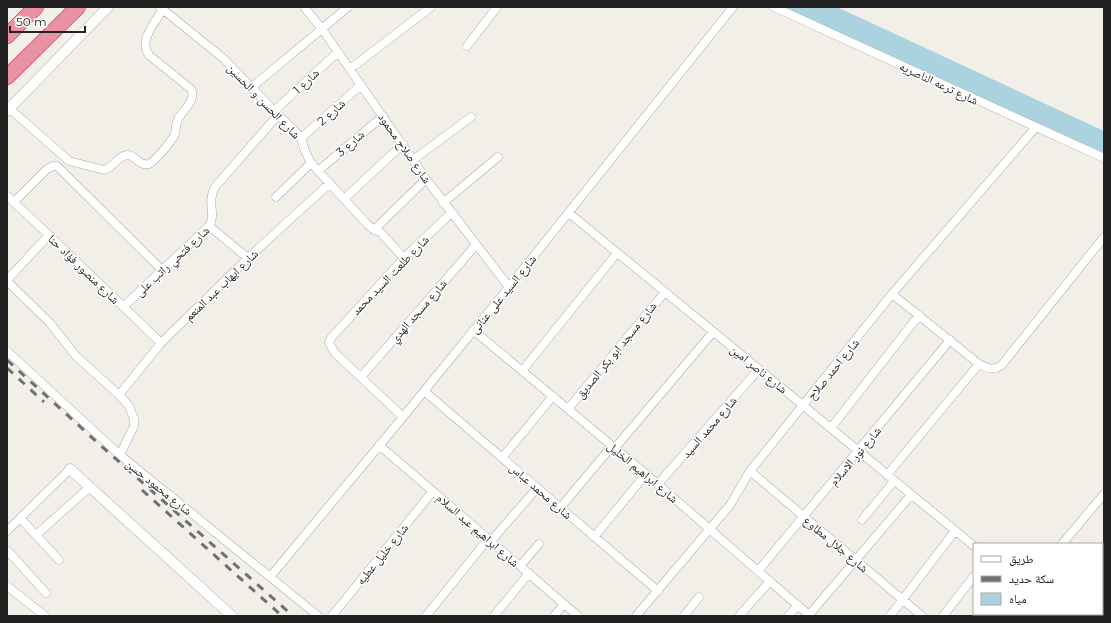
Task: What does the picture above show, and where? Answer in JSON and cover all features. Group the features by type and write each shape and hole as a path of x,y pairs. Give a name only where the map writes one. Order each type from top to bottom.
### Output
{"highway":[{"path":"7,36 36,7"},
{"path":"7,77 78,7"}],"street":[{"path":"108,7 8,110 69,161 104,170 109,169 126,155 132,156 141,163 150,163 171,141 175,133 177,122 191,101 193,95 191,89 150,56 145,50 144,46 146,38 162,8"},
{"name":"شارع صلاح محمود","path":"304,7 322,29 426,179 509,287"},
{"path":"251,88 348,7"},
{"path":"350,69 431,7"},
{"path":"468,46 496,7"},
{"name":"شارع السيد على عنانى","path":"270,577 509,287 733,7"},
{"name":"شارع ترعه الناصريه","path":"774,7 1104,158"},
{"name":"شارع الحسن و الحسين","path":"162,8 224,59 301,138 311,163 345,198 367,224 374,230 380,232 404,258"},
{"name":"شارع 1","path":"276,113 338,52"},
{"name":"شارع 2","path":"301,138 361,85"},
{"name":"شارع فتحي راتب على","path":"122,307 209,226 212,217 211,200 215,187 276,113"},
{"name":"شارع 3","path":"318,171 382,116"},
{"path":"413,160 471,117"},
{"name":"شارع احمد صلاح","path":"636,616 730,505 750,471 892,294 1036,127"},
{"path":"345,198 402,144"},
{"path":"443,202 498,157"},
{"path":"276,197 311,163"},
{"path":"14,202 47,169 57,166 162,270"},
{"path":"374,230 426,179"},
{"name":"شارع ايهاب عبد المنعم","path":"119,395 161,344 248,258 330,183"},
{"name":"شارع منصور فؤاد حنا","path":"7,196 161,344"},
{"name":"شارع طلعت السيد محمد","path":"361,377 331,348 331,338 404,258 451,213"},
{"name":"شارع ناصر امين","path":"569,213 973,545"},
{"path":"209,226 248,258"},
{"path":"49,235 7,281 50,323 76,356 129,406 134,419 134,426 120,455"},
{"path":"892,294 979,364 992,370 1001,366 1104,238"},
{"name":"شارع مسجد الهدي","path":"361,377 476,245"},
{"path":"522,371 617,253"},
{"name":"شارع مسجد ابو بكر الصديق","path":"568,409 665,292"},
{"path":"831,428 919,315"},
{"name":"شارع ابراهيم الخليل","path":"473,330 658,484 810,615"},
{"path":"560,508 713,332"},
{"name":"شارع نور الاسلام","path":"758,571 859,452 950,340"},
{"name":"شارع محمود حسن","path":"7,351 120,455 318,616"},
{"path":"887,475 979,364"},
{"name":"شارع محمد السيد","path":"658,484 759,369"},
{"path":"361,377 403,417"},
{"name":"شارع محمد عباس","path":"424,391 658,591"},
{"path":"502,458 553,396"},
{"name":"شارع ابراهيم عبد السلام","path":"379,445 578,616"},
{"path":"7,531 21,519 70,469 232,616"},
{"name":"شارع جلال مطاوع","path":"750,471 922,616"},
{"path":"594,537 646,474"},
{"path":"862,520 894,481"},
{"path":"36,535 90,487"},
{"path":"426,616 489,540 537,488"},
{"name":"شارع خليل عطيه","path":"332,616 433,491"},
{"path":"1063,543 1104,494"},
{"path":"810,615 911,495"},
{"path":"21,519 59,560"},
{"path":"890,616 956,531"},
{"path":"520,566 540,544"},
{"path":"7,550 46,593"},
{"path":"494,616 529,573"},
{"path":"943,616 973,577"},
{"path":"739,616 770,581"},
{"path":"7,586 45,616"},
{"path":"684,616 699,597"},
{"path":"554,616 564,604"},
{"path":"788,616 798,605"}],"water":[{"path":"778,7 837,7 1104,131 1104,153"}],"railway":[{"path":"7,360 99,444 293,616"},
{"path":"7,368 44,402"},
{"path":"142,490 282,616"}]}
